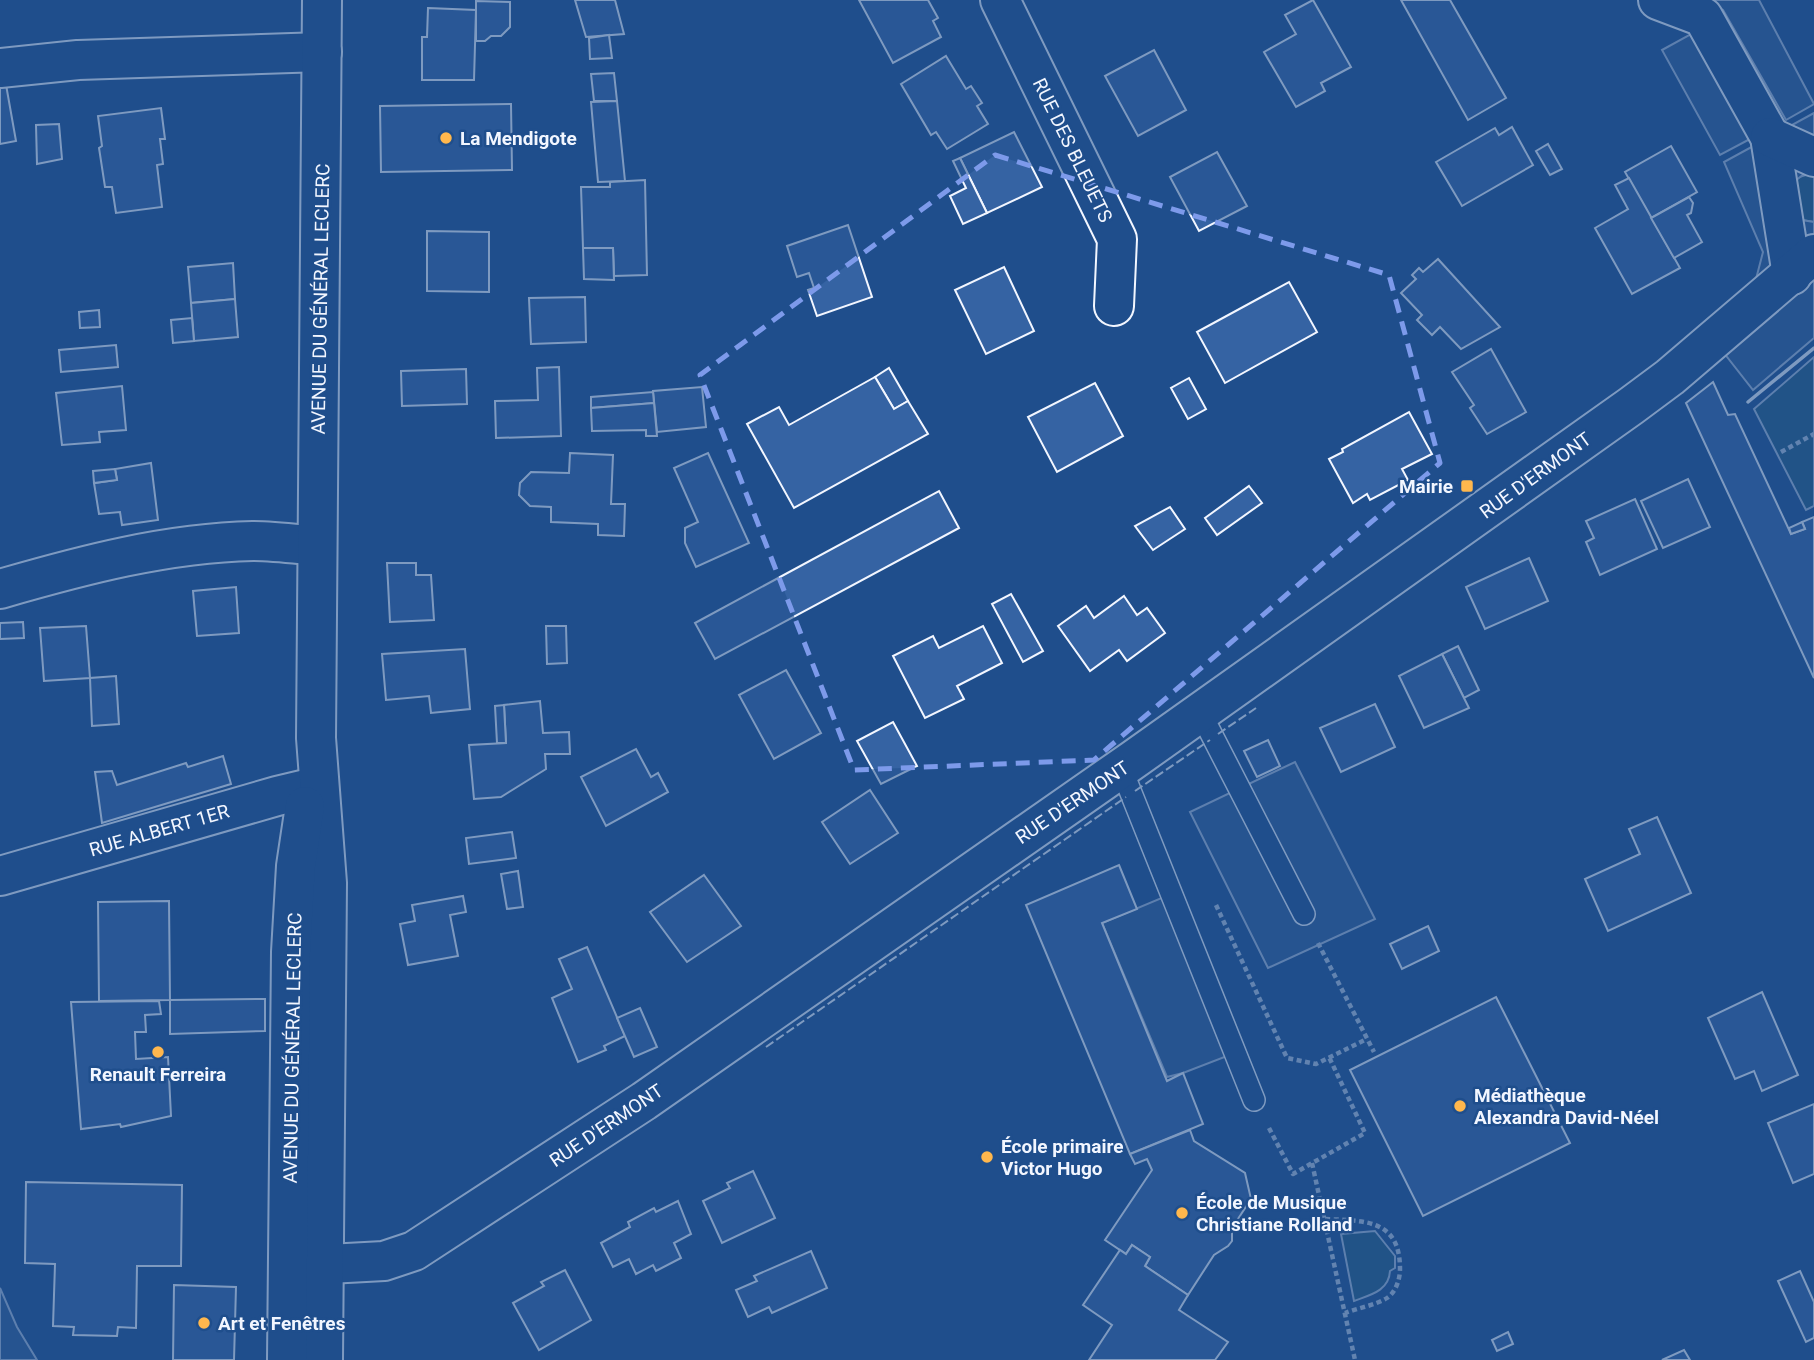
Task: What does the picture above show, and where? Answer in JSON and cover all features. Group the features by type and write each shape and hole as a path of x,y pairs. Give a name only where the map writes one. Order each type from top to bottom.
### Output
{"street":[{"name":"AVENUE DU GÉNÉRAL LECLERC","path":"287,1360 307,1266 327,908 314,787 323,0"},
{"name":"RUE DES BLEUETS","path":"1000,0 1117,239 1114,306"},
{"path":"1658,0 1703,17 1770,138 1803,265"},
{"path":"0,68 78,60 322,52"},
{"path":"1770,138 1814,157"},
{"name":"RUE D'ERMONT","path":"307,1266 398,1258 426,1244 644,1101 1121,768 1631,406 1803,265"},
{"path":"0,589 79,566 159,550 254,541 317,546"},
{"name":"RUE ALBERT 1ER","path":"0,876 314,787"},
{"name":"AVENUE DU GÉNÉRAL LECLERC","path":"307,1266 323,1360"}],"lane":[{"path":"1200,712 1304,914"},
{"path":"1121,768 1254,1100"}],"path":[{"path":"1781,452 1814,434"},
{"path":"1211,895 1287,1058 1317,1064 1367,1039"},
{"path":"1304,914 1374,1052"},
{"path":"1254,1100 1293,1174 1365,1133 1329,1057"},
{"path":"1312,1163 1355,1360"},
{"path":"1325,1219 1368,1221 1387,1231 1400,1252 1400,1280 1389,1297 1345,1313"}],"highlighted area":[{"path":"995,155 1389,275 1440,463 1094,760 854,770 700,375"}],"shaded area":[{"path":"1706,0 1759,0 1814,104 1786,120 1723,10"},
{"path":"1691,34 1750,139 1720,155 1662,50"},
{"path":"1814,113 1814,173 1804,174 1790,185 1802,220 1814,222 1814,338 1753,390 1702,325 1756,279 1763,252 1724,162"},
{"path":"1812,173 1814,222 1802,220 1790,185 1796,178"},
{"path":"1814,357 1814,506 1806,510 1754,409"},
{"path":"1295,762 1375,919 1268,968 1190,812"},
{"path":"1171,894 1235,1053 1167,1077 1102,923"},
{"path":"1375,1231 1395,1256 1395,1268 1390,1271 1382,1288 1354,1301 1341,1234"},
{"path":"0,1288 17,1327 37,1360 0,1360"}],"building":[{"path":"575,0 615,0 624,34 586,37"},
{"path":"859,0 928,0 938,18 933,21 941,37 893,63"},
{"path":"1313,0 1351,67 1321,83 1325,91 1296,107 1264,52 1296,34 1285,15"},
{"path":"1401,0 1450,0 1506,98 1468,120"},
{"path":"476,1 510,2 510,27 501,36 476,41"},
{"path":"428,8 476,10 474,80 422,80 422,37 427,37"},
{"path":"609,35 612,58 590,59 589,38"},
{"path":"1154,50 1186,110 1138,136 1105,76"},
{"path":"946,56 966,89 971,86 982,103 977,106 988,124 947,149 936,132 931,135 901,84"},
{"path":"614,73 617,101 594,101 591,74"},
{"path":"5,79 16,141 0,144 0,80"},
{"path":"617,101 625,181 598,182 591,102"},
{"name":"La Mendigote","path":"511,104 512,170 381,172 380,106"},
{"path":"161,108 165,139 160,139 163,164 157,165 162,207 116,213 112,187 105,187 99,148 102,146 98,116"},
{"path":"59,124 62,159 37,164 36,125"},
{"path":"1512,127 1533,165 1462,206 1436,162 1495,128 1499,135"},
{"path":"1014,132 1042,187 987,213 960,158"},
{"path":"1548,144 1562,169 1550,175 1536,151"},
{"path":"1671,146 1697,192 1651,218 1625,172"},
{"path":"1217,152 1247,206 1199,231 1170,177"},
{"path":"960,158 987,213 963,224 950,196 966,188 953,161"},
{"path":"1629,178 1680,268 1632,294 1595,228 1628,209 1615,185"},
{"path":"645,180 647,275 614,276 613,248 583,248 581,187 610,187 610,182"},
{"path":"1689,197 1693,203 1691,213 1687,215 1702,242 1674,258 1651,218"},
{"path":"848,225 872,297 817,316 808,290 814,288 809,273 797,277 787,246"},
{"path":"427,231 489,232 489,292 427,291"},
{"path":"583,248 613,248 614,280 584,279"},
{"path":"1438,259 1500,327 1461,349 1440,327 1432,335 1417,320 1422,315 1401,293 1416,279 1412,275 1419,268 1423,272"},
{"path":"233,263 235,299 191,303 188,267"},
{"path":"1004,267 1034,331 986,354 955,290"},
{"path":"1289,282 1317,332 1225,383 1197,332"},
{"path":"585,297 586,342 531,344 529,298"},
{"path":"235,299 238,337 194,341 191,303"},
{"path":"99,310 100,327 80,328 79,312"},
{"path":"192,318 194,341 173,343 171,320"},
{"path":"116,345 118,367 61,372 59,350"},
{"path":"1491,349 1526,412 1487,434 1470,408 1474,405 1452,372"},
{"path":"559,367 561,436 496,438 495,401 538,400 537,368"},
{"path":"889,368 908,401 894,409 875,377"},
{"path":"466,369 467,404 402,406 401,371"},
{"path":"875,377 894,409 908,401 928,434 794,508 747,424 779,407 789,425"},
{"path":"1189,378 1206,409 1188,419 1171,388"},
{"path":"1713,382 1728,415 1735,414 1791,534 1805,529 1802,522 1814,517 1814,678 1686,403"},
{"path":"1095,383 1123,436 1057,472 1028,417"},
{"path":"122,386 126,430 99,432 100,442 62,445 56,393"},
{"path":"702,387 706,427 657,432 653,391"},
{"path":"653,392 654,403 591,408 591,397"},
{"path":"654,403 657,436 646,436 646,430 592,431 591,408"},
{"path":"1409,412 1432,454 1402,469 1408,480 1370,500 1367,494 1353,503 1329,459"},
{"path":"570,453 613,455 611,504 625,504 624,536 598,535 598,524 551,522 551,507 530,506 519,495 520,483 531,472 569,473"},
{"path":"708,453 749,543 696,567 685,543 685,528 698,522 674,468"},
{"path":"151,463 158,520 122,525 120,512 99,514 94,483 117,480 115,469"},
{"path":"115,469 117,480 94,483 93,471"},
{"path":"1688,479 1710,527 1663,548 1641,501"},
{"path":"1249,486 1262,503 1217,535 1205,518"},
{"path":"939,491 959,528 715,659 695,623"},
{"path":"1635,499 1657,549 1600,575 1586,542 1594,538 1586,521"},
{"path":"1170,507 1185,529 1153,550 1135,526"},
{"path":"1802,522 1805,529 1791,534 1789,528"},
{"path":"1529,558 1548,601 1485,629 1466,587"},
{"path":"387,563 416,563 416,575 431,575 434,620 390,622"},
{"path":"236,587 239,633 197,636 193,591"},
{"path":"1011,594 1043,651 1023,662 992,604"},
{"path":"1124,596 1137,615 1147,608 1165,633 1127,661 1119,650 1090,671 1058,626 1086,606 1094,618"},
{"path":"23,622 24,638 0,639 0,623"},
{"path":"86,626 90,678 44,681 40,628"},
{"path":"546,626 566,626 567,663 547,664"},
{"path":"983,626 1002,663 957,686 964,699 925,718 893,656 933,636 939,648"},
{"path":"1458,646 1479,690 1464,698 1442,654"},
{"path":"465,649 470,709 431,713 429,696 386,700 382,654"},
{"path":"1442,654 1469,708 1424,728 1399,676"},
{"path":"786,670 821,733 774,759 739,695"},
{"path":"116,676 119,724 92,726 90,678"},
{"path":"540,701 543,733 569,732 570,754 545,754 546,769 501,797 474,799 469,745 506,743 504,705"},
{"path":"1375,704 1395,747 1341,772 1320,728"},
{"path":"504,705 506,743 497,743 495,706"},
{"path":"893,722 917,766 881,784 857,741"},
{"path":"1268,740 1280,766 1257,777 1244,751"},
{"path":"636,749 651,777 658,773 668,792 606,826 581,777"},
{"path":"223,756 231,784 102,823 95,772 112,771 117,785 186,763 188,767"},
{"path":"870,790 898,833 850,864 822,822"},
{"path":"1657,817 1691,893 1608,931 1585,879 1640,854 1629,829"},
{"path":"512,832 516,858 469,864 466,838"},
{"path":"1119,865 1137,909 1102,923 1167,1081 1183,1073 1203,1124 1130,1154 1026,905"},
{"path":"518,871 523,907 507,909 501,874"},
{"path":"704,875 741,926 687,962 650,912"},
{"path":"463,896 466,912 450,915 458,956 408,965 400,924 415,921 412,905"},
{"path":"169,901 170,1000 99,1001 98,902"},
{"path":"1428,926 1439,951 1402,969 1390,944"},
{"path":"587,947 625,1036 604,1046 606,1050 578,1062 552,998 572,989 559,959"},
{"path":"1762,992 1798,1075 1762,1091 1754,1071 1735,1079 1708,1018"},
{"name":"Médiathèque Alexandra David-Néel","path":"1496,997 1570,1143 1423,1216 1350,1070"},
{"path":"265,999 265,1031 170,1034 170,1000"},
{"path":"159,1001 161,1014 145,1015 146,1032 135,1032 136,1059 168,1057 171,1116 121,1127 120,1124 81,1129 71,1002"},
{"path":"640,1008 657,1047 634,1057 617,1018"},
{"path":"1814,1104 1814,1174 1793,1183 1768,1123"},
{"name":"École de Musique Christiane Rolland","path":"1190,1130 1194,1141 1245,1173 1251,1199 1232,1228 1232,1241 1214,1255 1188,1295 1145,1266 1150,1257 1132,1245 1126,1254 1105,1240 1152,1170 1147,1159 1135,1164 1130,1154"},
{"path":"753,1171 775,1218 722,1243 703,1201 730,1188 727,1183"},
{"path":"26,1182 182,1185 181,1266 137,1266 136,1328 118,1327 117,1336 73,1335 74,1327 53,1326 55,1264 25,1263"},
{"path":"678,1201 691,1234 674,1243 681,1258 656,1271 653,1265 636,1274 629,1259 613,1267 601,1243 630,1227 628,1222 654,1208 656,1212"},
{"path":"1132,1245 1150,1257 1145,1266 1188,1295 1179,1310 1228,1342 1215,1360 1089,1360 1112,1325 1083,1305 1120,1250 1126,1254"},
{"path":"811,1251 827,1288 772,1313 769,1307 748,1317 736,1290 757,1281 754,1276"},
{"path":"565,1270 591,1320 539,1350 513,1303 544,1286 541,1282"},
{"path":"1800,1271 1814,1302 1814,1338 1806,1342 1778,1281"},
{"name":"Art et Fenêtres","path":"174,1285 236,1287 234,1360 173,1360"},
{"path":"1508,1332 1513,1344 1497,1351 1492,1340"},
{"path":"1684,1350 1690,1360 1662,1360"}],"fence":[{"path":"1218,734 1256,708"},
{"path":"1135,791 1210,740"},
{"path":"766,1047 1126,797"}],"wall":[{"path":"1748,402 1814,348"}],"place":[{"name":"La Mendigote","path":"446,138"},
{"name":"Mairie","path":"1467,486"},
{"name":"Renault Ferreira","path":"158,1052"},
{"name":"Médiathèque Alexandra David-Néel","path":"1460,1106"},
{"name":"École primaire Victor Hugo","path":"987,1157"},
{"name":"École de Musique Christiane Rolland","path":"1182,1213"},
{"name":"Art et Fenêtres","path":"204,1323"}]}
